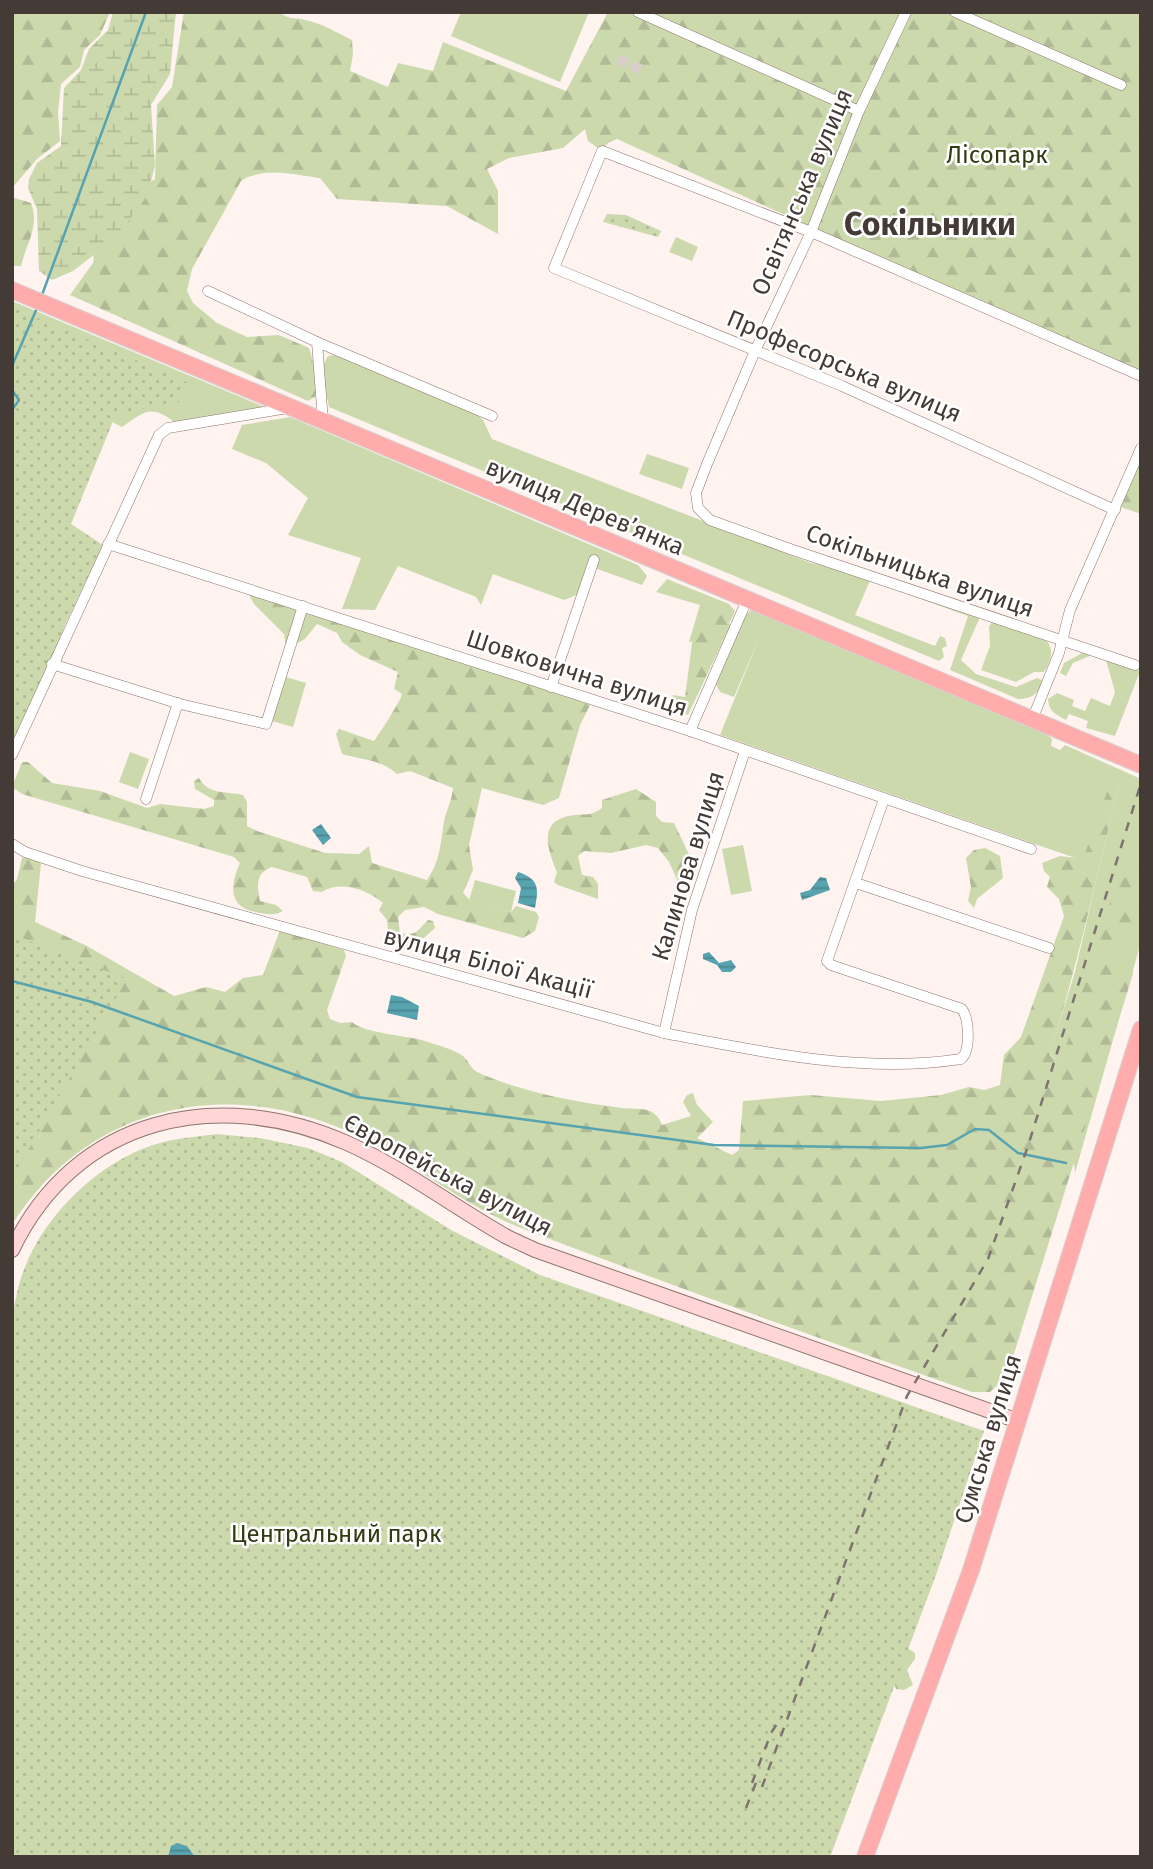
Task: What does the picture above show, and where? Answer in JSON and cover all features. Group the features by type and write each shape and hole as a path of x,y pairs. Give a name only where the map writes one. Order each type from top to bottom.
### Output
{"main road":[{"name":"вулиця Дерев’янка","path":"12,290 1141,765"},
{"name":"Сумська вулиця","path":"865,1857 958,1607 1141,1029"},
{"name":"Європейська вулиця","path":"12,1250 33,1211 60,1180 98,1149 122,1135 150,1125 204,1114 262,1117 297,1125 348,1143 491,1228 535,1250 1018,1421"}],"street":[{"path":"638,12 859,111"},
{"name":"Освітянська вулиця","path":"698,508 696,493 755,351 811,232 859,111 906,12"},
{"path":"955,12 1121,85"},
{"name":"Професорська вулиця","path":"811,232 602,151 554,268 936,427 1115,510"},
{"path":"811,232 1141,376"},
{"path":"208,291 317,342 465,402 492,416"},
{"path":"317,342 323,422"},
{"path":"12,755 159,435 168,428 290,407"},
{"path":"1032,720 1063,642 1070,610 1141,448"},
{"name":"Сокільницька вулиця","path":"698,508 710,520 1135,665"},
{"name":"Шовковична вулиця","path":"108,544 690,731 1031,849"},
{"path":"551,687 594,560"},
{"path":"690,731 747,600"},
{"path":"52,664 178,703 266,724 303,606"},
{"path":"146,799 178,703"},
{"name":"Калинова вулиця","path":"664,1033 692,910 744,751"},
{"path":"884,799 856,883 1049,948"},
{"name":"вулиця Білої Акації","path":"12,844 25,852 82,871 664,1033 734,1047 867,1063 964,1057 967,1052 966,1018 962,1009 831,965 827,957 856,883"}],"green space":[{"path":"12,12 110,12 100,35 84,50 80,67 61,84 58,112 60,141 37,159 12,188"},
{"path":"113,12 176,12 170,74 151,105 155,166 147,196 116,238 73,271 52,280 39,271 37,209 28,188 29,179 37,163 61,146 64,88 81,70 89,49 108,30"},
{"name":"Лісопарк","path":"184,12 279,12 317,23 352,40 350,71 388,87 398,63 433,71 443,42 566,91 608,12 1141,12 1141,376 617,139 608,143 602,151 588,141 585,129 563,148 509,158 487,169 498,191 498,234 447,206 337,199 320,178 269,173 250,176 241,181 192,269 187,291 193,303 217,323 247,337 279,335 309,348 316,384 315,397 308,401 70,295 93,263 95,247 143,187 155,179 157,105 172,87"},
{"path":"461,12 589,12 560,82 451,36"},
{"path":"12,197 31,203 33,212 33,228 21,266 12,266"},
{"path":"607,214 626,215 661,231 658,237 603,222"},
{"path":"676,237 698,247 692,261 669,252"},
{"path":"12,301 267,408 177,424 161,414 149,412 122,427 76,403 12,308"},
{"path":"12,307 189,383 179,402 116,414 71,524 103,545 65,625 12,758"},
{"path":"336,355 476,414 483,420 492,439 811,563 873,574 855,615 935,646 940,636 945,638 947,646 942,648 944,657 939,661 329,407 321,369 328,356"},
{"path":"290,417 638,565 647,576 642,585 589,566 577,595 564,600 493,574 481,605 476,597 398,566 375,610 342,609 361,558 288,535 308,498 266,463 232,449 242,425"},
{"path":"647,454 689,468 682,489 639,474"},
{"path":"1141,455 1141,514 1121,507"},
{"path":"667,579 729,604 735,611 728,624 704,639 689,642 700,605 656,592"},
{"path":"903,588 980,617 961,660 976,674 1016,687 1037,678 1042,680 1037,692 1031,697 1018,699 950,670 968,616 901,592"},
{"path":"247,591 440,651 590,705 580,725 559,798 543,805 482,788 469,845 473,870 463,893 471,901 511,912 516,906 536,912 539,917 535,931 523,938 438,914 424,907 405,910 398,917 400,933 413,933 428,920 433,921 435,928 417,944 404,949 389,941 387,920 379,910 383,903 377,898 361,890 345,887 329,888 322,892 313,891 307,877 272,867 260,876 260,901 276,905 283,911 273,914 255,912 246,909 236,900 233,887 240,863 234,857 22,794 12,787 22,762 28,762 52,783 100,791 147,808 160,804 204,809 214,806 214,800 195,789 194,781 199,778 212,790 243,795 247,802 247,826 257,831 325,853 359,854 369,846 372,863 427,880 437,859 453,788 410,771 397,774 378,763 342,754 336,734 339,729 374,741 401,697 402,694 394,689 398,672 360,655 342,642 337,633 317,624 305,639 286,649 284,634 254,604"},
{"path":"705,608 728,618 730,626 688,715 668,704 673,695 685,697 694,628 700,611"},
{"path":"752,610 1046,733 1052,739 1051,746 1060,750 1065,745 1141,779 1141,942 1075,1173 1063,1058 1057,1060 1050,1054 1075,972 1119,782 1084,861 720,735 760,636 734,697 720,692 714,681 743,616"},
{"path":"993,621 1039,635 1046,641 1051,648 1050,659 1044,672 1034,672 1016,682 981,670 990,646 989,626"},
{"path":"1084,652 1092,655 1073,663 1066,676 1060,673 1064,663"},
{"path":"1106,660 1140,671 1115,736 1086,728 1088,721 1069,714 1066,720 1051,710 1048,699 1057,693 1074,700 1072,706 1085,711 1091,698 1110,706 1115,692"},
{"path":"286,677 306,683 293,727 272,721"},
{"path":"130,752 149,759 138,789 119,782"},
{"path":"1114,772 1119,782 1078,953 1050,1055 1057,1060 1063,1057 1091,962 1119,959 1133,965 1133,974 1007,1376 990,1392 972,1392 521,1228 482,1209 368,1141 319,1120 270,1108 220,1105 172,1110 126,1125 83,1149 45,1182 12,1225 12,886 17,879 22,858 28,856 41,863 35,922 87,946 174,996 206,987 225,992 243,978 263,975 280,930 344,950 346,956 327,1010 330,1019 340,1023 352,1022 376,1032 420,1040 455,1051 477,1072 530,1091 585,1103 650,1111 662,1125 691,1116 683,1102 687,1095 693,1093 697,1105 713,1122 697,1138 732,1155 739,1150 743,1101 811,1095 881,1101 941,1095 969,1087 984,1090 1000,1085 1004,1055 1021,1037 1064,916 1059,899 1047,887 1050,877 1044,871 1042,863 1060,856 1083,859"},
{"path":"636,789 656,802 656,816 662,822 674,823 696,869 689,882 681,888 669,862 658,848 646,845 611,853 584,851 578,856 582,875 593,877 598,884 598,899 554,882 557,872 548,845 548,836 554,822 595,812 602,808 602,800"},
{"path":"1141,843 1141,923 1138,935 1132,933 1126,923 1120,925 1115,945 1103,947 1099,938 1121,868 1136,858"},
{"path":"743,845 752,891 731,895 722,849"},
{"path":"985,848 1000,856 1003,878 977,899 974,908 968,901 971,887 966,858 974,850"},
{"path":"475,880 516,891 511,912 469,901"},
{"path":"12,934 127,979 12,1178"},
{"name":"Центральний парк","path":"217,1134 260,1138 308,1148 342,1162 451,1230 540,1275 984,1431 936,1575 830,1857 12,1857 12,1319 20,1280 34,1247 46,1228 76,1193 94,1178 113,1164 153,1145"},
{"path":"904,1646 915,1653 915,1659 907,1670 913,1685 904,1690 896,1689 892,1677"}],"water":[{"path":"321,824 331,838 323,845 312,830"},
{"path":"518,872 530,878 536,885 535,908 518,903 521,888 515,878"},
{"path":"820,877 826,878 830,890 802,900 800,893 810,890"},
{"path":"709,952 719,963 731,960 736,967 731,972 722,972 717,965 703,959 703,954"},
{"path":"391,995 402,997 419,1006 417,1020 387,1013"},
{"path":"177,1843 187,1846 195,1857 168,1857 171,1846"}],"waterway":[{"path":"42,295 146,12"},
{"path":"12,366 37,308"},
{"path":"12,390 19,400 12,410"},
{"path":"12,981 92,1002 357,1097 714,1145 921,1148 947,1145 975,1129 989,1130 1018,1153 1066,1163"}],"tunnel":[{"path":"618,59 642,70"}],"railway":[{"path":"762,1787 907,1396 988,1259 1028,1146 1141,783"},
{"path":"752,1783 771,1733 782,1716"},
{"path":"746,1808 759,1775"}],"district":[{"name":"Сокільники","path":"930,224"}]}
